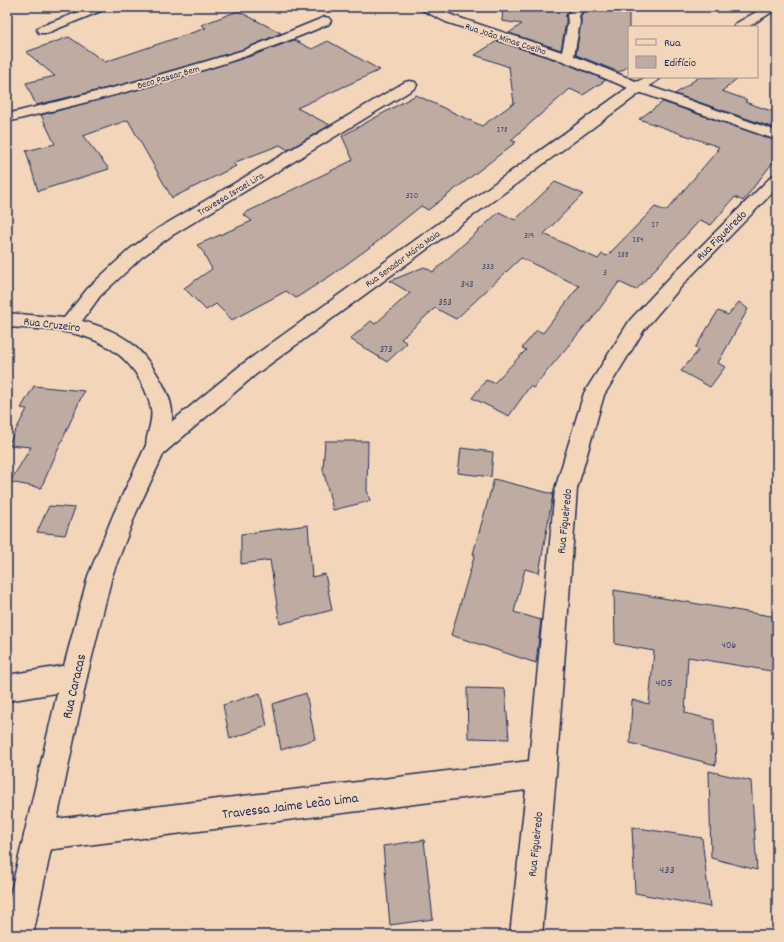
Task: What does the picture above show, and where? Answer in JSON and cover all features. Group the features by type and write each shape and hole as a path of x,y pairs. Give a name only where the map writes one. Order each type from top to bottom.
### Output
{"street":[{"path":"43,30 102,7"},
{"name":"Rua João Minas Coelho","path":"424,7 450,19 567,58 638,87"},
{"path":"741,26 773,7"},
{"path":"567,58 574,22 572,10"},
{"name":"Beco Passar Bem","path":"7,118 133,86 228,59 281,40 325,21"},
{"name":"Rua Senador Mário Maia","path":"156,446 248,370 638,87 653,78"},
{"name":"Travessa Israel Lira","path":"70,324 94,292 136,253 165,232 410,85"},
{"path":"638,87 777,136"},
{"name":"Rua Figueiredo","path":"526,935 542,774 566,489 594,393 637,325 680,277 777,179"},
{"name":"Rua Cruzeiro","path":"7,320 70,324 94,330 110,337 133,357 143,368 151,382 162,410 156,446"},
{"name":"Rua Caracas","path":"17,935 74,677 100,576 125,513 156,446"},
{"path":"7,688 74,677"},
{"name":"Travessa Jaime Leão Lima","path":"39,836 542,774"}],"building":[{"path":"503,7 571,7 566,15 561,50 509,33 522,24 502,21"},
{"path":"586,7 629,7 628,67 619,72 576,55 581,16"},
{"path":"238,11 281,33 244,49 204,61 124,84 36,105 26,83 55,76 26,52 69,37 105,62 206,28 201,25"},
{"path":"294,40 312,49 328,41 380,70 297,108 330,125 288,150 280,145 233,163 236,166 172,198 128,120 83,136 109,169 38,191 26,151 55,144 41,115 171,81 251,56"},
{"path":"497,41 562,62 606,80 583,95 570,89 511,140 516,142 428,210 421,206 381,239 333,274 296,298 286,291 232,320 216,304 206,310 184,288 212,269 205,254 197,245 252,221 243,214 353,160 342,136 416,95 482,126 514,103 509,67 475,55"},
{"path":"698,78 738,78 722,91 747,100 745,102 777,113 777,129 675,94"},
{"path":"663,102 777,141 777,157 743,201 735,197 711,225 700,220 636,290 619,282 590,322 588,322 533,388 530,386 509,416 472,398 486,380 494,383 526,350 522,348 537,330 543,333 579,286 521,258 456,319 435,308 401,339 407,343 387,362 350,339 371,321 375,324 410,293 390,281 424,267 433,272 499,212 515,220 555,182 583,194 544,234 598,259 602,254 607,256 655,207 666,211 718,150 716,150 719,147 639,119"},
{"path":"739,302 748,309 718,363 725,367 710,387 681,371 699,350 695,348 718,311 728,315"},
{"path":"34,386 84,391 41,488 10,482 31,447 8,445 27,409 21,408"},
{"path":"325,441 368,441 367,490 370,501 333,510 323,469"},
{"path":"461,448 493,452 491,477 458,473"},
{"path":"494,479 553,494 539,573 525,569 514,612 541,620 536,663 451,635 475,554 473,554"},
{"path":"49,506 75,508 65,535 37,532"},
{"path":"308,525 312,577 325,574 332,610 280,624 270,560 241,564 241,534"},
{"path":"614,590 777,617 777,672 688,657 685,713 714,720 716,765 630,743 632,700 649,704 654,651 615,644"},
{"path":"467,688 505,689 509,739 468,738"},
{"path":"260,693 267,726 230,739 223,705"},
{"path":"306,693 315,739 281,750 273,704"},
{"path":"709,771 751,781 757,870 711,858"},
{"path":"632,827 702,838 710,907 635,893"},
{"path":"424,840 433,919 390,925 383,846"}]}
